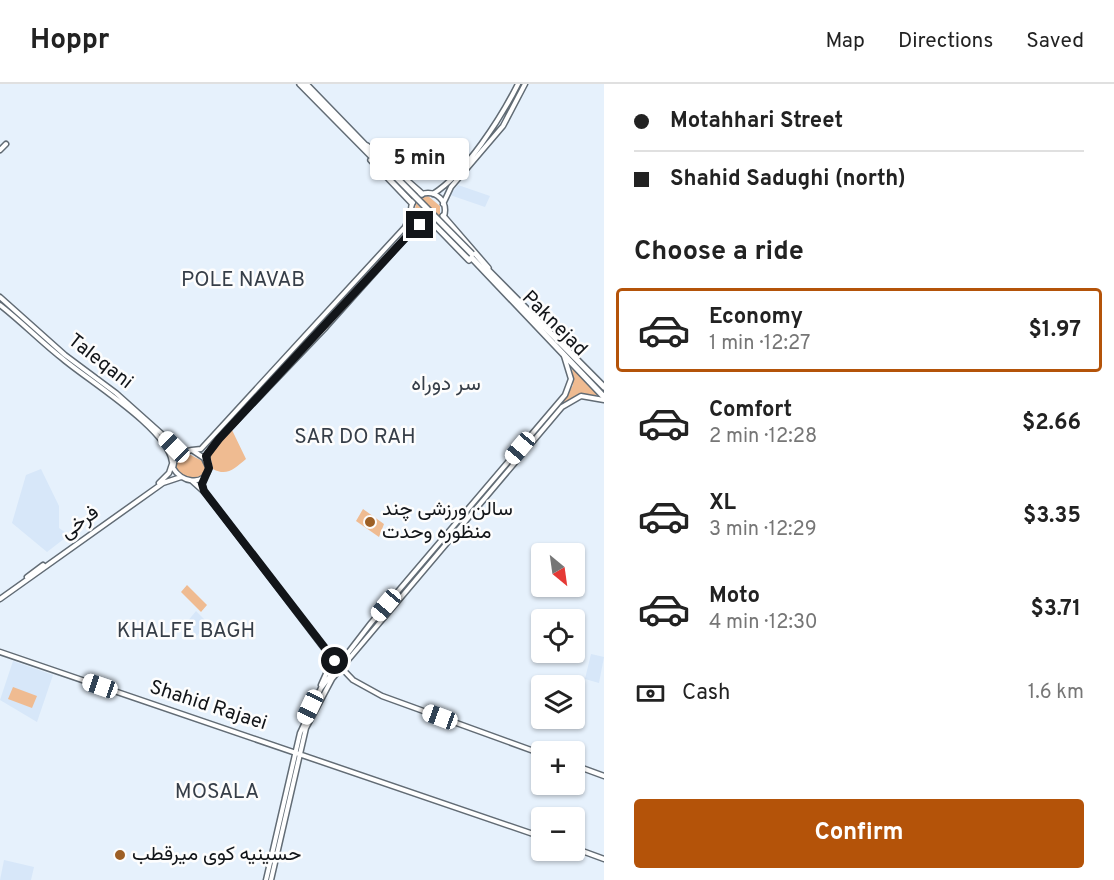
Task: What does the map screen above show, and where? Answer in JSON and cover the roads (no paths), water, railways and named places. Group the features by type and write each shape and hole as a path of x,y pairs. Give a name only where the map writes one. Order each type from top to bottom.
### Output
{"main road":[{"path":"300,84 487,272"},
{"path":"306,84 360,143 422,194 433,194 446,183 498,122 518,84"},
{"path":"487,272 484,261 443,216 443,204 451,187 503,126 525,84"},
{"path":"360,143 374,164 412,203 411,214 405,227 201,449 181,451 176,454 172,464 175,472 192,481 210,501 345,674 374,692 531,750"},
{"path":"0,150 6,144"},
{"path":"446,183 451,187"},
{"path":"407,196 415,189"},
{"path":"412,203 422,194"},
{"path":"433,194 443,204"},
{"path":"411,214 420,225"},
{"path":"435,225 443,216"},
{"path":"299,750 297,743 304,719 321,688 329,667 328,655 205,492 202,484 209,468 208,453 411,232 420,225 435,225 487,272"},
{"path":"405,227 411,232"},
{"path":"444,234 452,227"},
{"name":"Paknejad","path":"487,272 604,398"},
{"name":"Paknejad","path":"487,272 604,387"},
{"name":"Taleqani","path":"0,297 65,355 116,393 181,451"},
{"name":"Taleqani","path":"0,304 64,361 127,407 164,443 172,464"},
{"path":"269,880 296,761 308,722 344,656 550,416 565,395 571,379 563,354"},
{"path":"550,416 580,396 604,398"},
{"path":"169,452 174,452 174,447"},
{"path":"201,449 203,454 208,453"},
{"path":"192,450 207,461"},
{"name":"فرخی","path":"0,597 162,481 172,464"},
{"path":"192,481 205,476"},
{"name":"فرخی","path":"0,597 164,483 181,477"},
{"path":"321,688 344,663 376,621"},
{"name":"Shahid Rajaei","path":"0,652 289,749 299,750 531,833"},
{"path":"328,655 337,658 344,656"},
{"path":"344,663 345,674"},
{"path":"332,679 345,674"},
{"path":"296,761 289,749 297,743"},
{"path":"296,761 306,754"},
{"path":"585,769 604,776"},
{"path":"585,852 604,859"}],"place":[{"name":"سالن ورزشی چند منظوره وحدت","path":"370,522"},
{"name":"حسینیه کوی میرقطب","path":"120,855"}],"district":[{"name":"POLE NAVAB","path":"243,280"},
{"name":"سر دوراه","path":"446,384"},
{"name":"SAR DO RAH","path":"355,437"},
{"name":"KHALFE BAGH","path":"186,631"},
{"name":"MOSALA","path":"217,792"}]}
